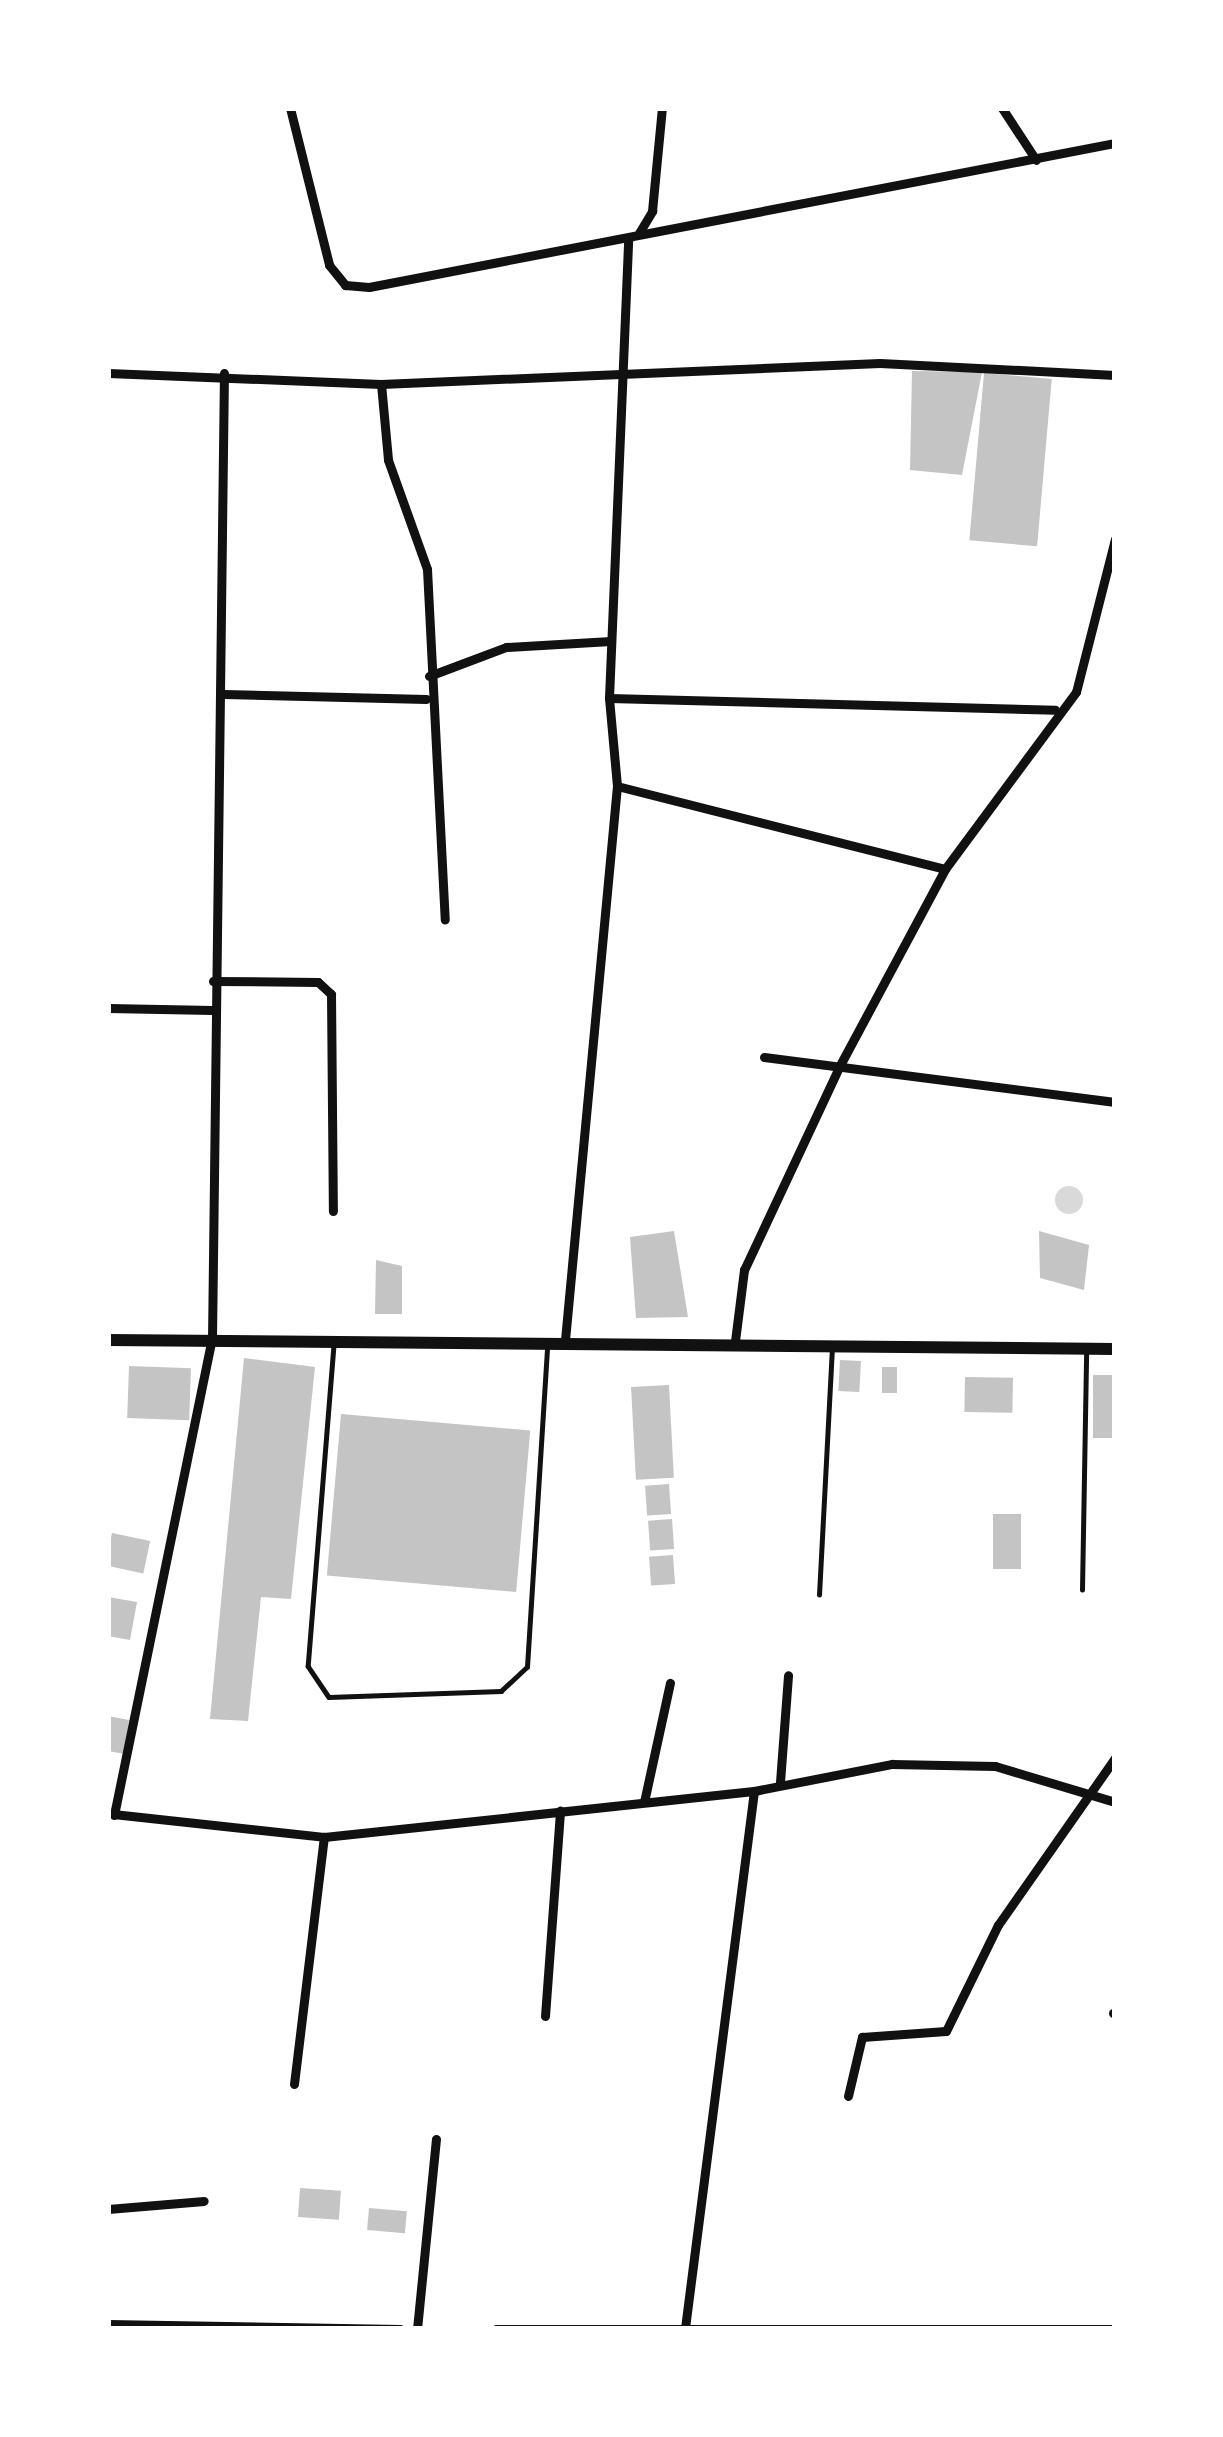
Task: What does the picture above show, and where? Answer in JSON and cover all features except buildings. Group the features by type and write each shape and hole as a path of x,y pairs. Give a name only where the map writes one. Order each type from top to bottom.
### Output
{"street":[{"path":"290,108 329,266 345,285 1115,143"},
{"path":"565,1340 616,786 609,698 621,376 633,235 652,211 662,108"},
{"path":"1002,108 1036,160"},
{"path":"108,373 224,374 381,384 880,363 1115,375"},
{"path":"224,374 224,694 212,1010 212,1339 111,1814 257,1838 324,1837 754,1791 780,1782 955,1764 1115,1802"},
{"path":"381,384 388,460 427,569 426,699 445,920"},
{"path":"735,1341 744,1270 838,1067 944,869 1085,671 1115,539"},
{"path":"429,676 506,647 611,641"},
{"path":"224,694 426,699"},
{"path":"609,698 1055,710"},
{"path":"616,786 944,869"},
{"path":"213,981 318,982 331,994 333,1211"},
{"path":"108,1008 212,1010"},
{"path":"764,1057 1115,1102"},
{"path":"108,1340 735,1341 1115,1349"},
{"path":"780,1782 788,1675"},
{"path":"644,1802 670,1683"},
{"path":"848,2096 862,2038 946,2031 998,1924 1115,1758"},
{"path":"686,2328 754,1791"},
{"path":"545,2016 560,1811"},
{"path":"293,2084 324,1837"},
{"path":"417,2329 436,2139"},
{"path":"108,2209 204,2201"},
{"path":"108,2324 400,2329"},
{"path":"496,2329 1115,2329"}],"lane":[{"path":"335,1339 308,1666 328,1697 501,1690 527,1667 548,1340"},
{"path":"819,1594 832,1342"},
{"path":"1082,1590 1086,1349"}],"shaded area":[{"path":"1069,1186 1079,1190 1083,1200 1079,1210 1069,1214 1059,1210 1055,1200 1059,1190"}]}
